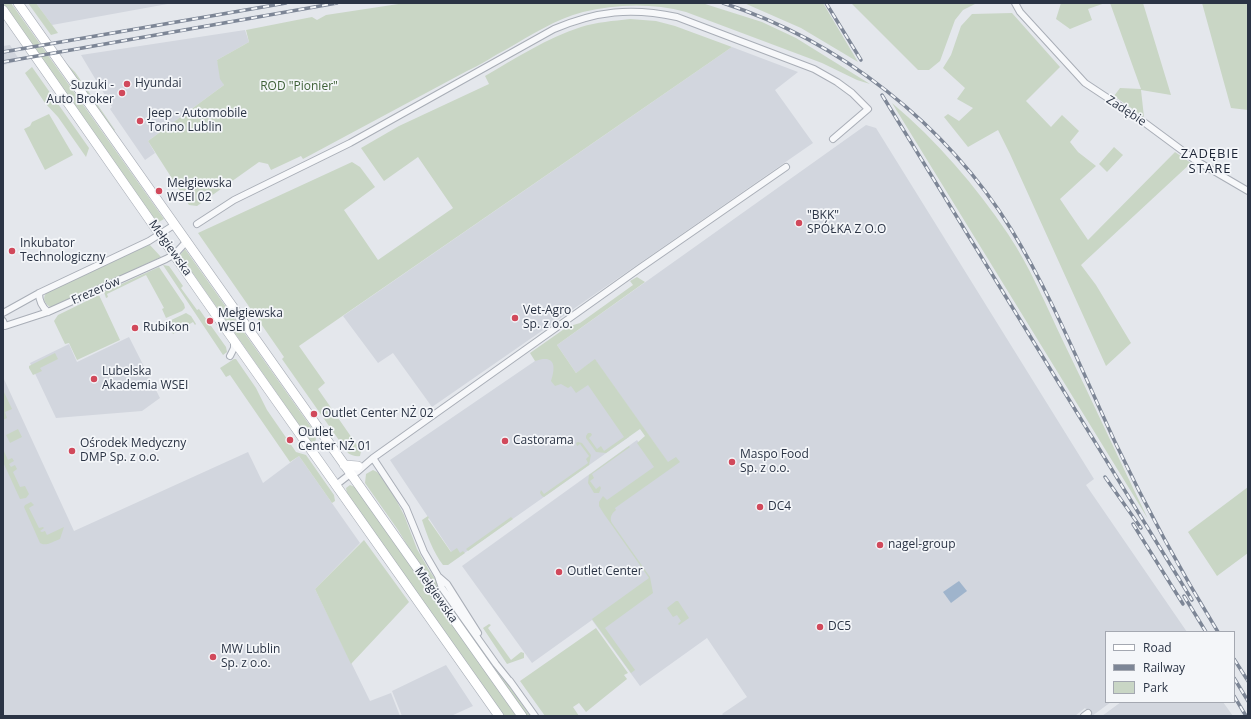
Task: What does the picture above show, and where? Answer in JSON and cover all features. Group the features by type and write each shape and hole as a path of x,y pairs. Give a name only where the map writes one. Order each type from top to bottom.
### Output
{"main road":[{"name":"Mełgiewska","path":"18,3 522,716"},
{"name":"Mełgiewska","path":"3,10 499,716"},
{"path":"308,445 317,450 324,446 325,438"},
{"path":"344,465 358,466"}],"street":[{"name":"Zadębie","path":"1015,3 1020,12 1085,83 1141,120 1195,160 1248,191"},
{"path":"198,224 234,200 350,143 554,29 582,18 616,12 656,13 677,17 814,70 837,82 852,93 868,109 833,139"},
{"path":"351,474 357,472 373,458 786,166"},
{"name":"Frezerów","path":"3,313 39,293 144,244 174,225"},
{"name":"Frezerów","path":"4,323 48,312 99,290 175,254 186,242"},
{"path":"39,293 41,303 48,312"},
{"path":"336,485 351,474 358,466 373,458"},
{"name":"Mełgiewska","path":"373,458 406,508 424,552 438,576 447,584 512,684 535,716"}],"shaded area":[{"path":"36,3 173,3 52,25"},
{"path":"245,30 249,42 217,60 224,85 148,141 155,153 145,160 110,109 112,107 81,55"},
{"path":"10,45 20,61 3,65 3,46"},
{"path":"732,47 798,72 775,90 813,143 432,407 393,353 378,363 343,316"},
{"path":"866,125 876,128 1094,479 1086,485 1186,631 1105,631 1105,703 1110,703 1092,716 1085,708 1075,716 724,716 722,714 747,697 707,638 640,686 592,620 532,663 462,566 637,440 658,469 668,463 595,360 576,373 557,345"},
{"name":"Lubelska Akademia WSEI","path":"129,337 160,398 142,411 56,418 30,363 69,344 77,362"},
{"path":"554,348 581,386 589,381 629,437 456,559 390,460"},
{"path":"3,377 74,531 248,452 263,483 299,456 360,543 315,589 370,701 391,693 400,716 3,716"},
{"path":"446,665 473,706 451,716 402,716 392,691"},
{"path":"1120,703 1224,703 1233,716 1102,716"}],"green space":[{"path":"3,3 11,3 164,219 157,223"},
{"path":"28,3 36,3 58,33 51,35"},
{"name":"ROD \"Pionier\"","path":"405,3 702,3 762,22 796,38 870,84 857,80 822,63 686,12 647,6 622,6 596,9 573,15 544,28 477,66 303,159 301,156 271,170 268,164 259,162 197,206 189,205 148,141 224,85 220,79 217,60 249,42 246,30 312,17 317,20 326,15"},
{"path":"744,3 823,3 858,62 801,28"},
{"path":"851,3 977,3 963,10 955,20 940,61 929,70 918,70"},
{"path":"1061,3 1105,3 1088,9 1092,20 1070,29 1056,19"},
{"path":"1110,3 1143,3 1171,95 1141,90 1144,117 1114,96 1120,88 1141,89"},
{"path":"1202,3 1248,3 1248,110 1231,108"},
{"path":"1012,13 1060,67 1026,101 1051,127 1062,115 1079,131 1070,142 1078,152 1096,166 1060,199 1088,240 1175,152 1191,163 1081,265 1096,285 1131,343 1106,366 998,130 968,147 944,117 948,114 959,121 973,108 957,99 965,88 943,68 951,55 961,26 972,14"},
{"path":"630,19 656,21 675,26 732,47 299,346 325,383 318,389 361,451 360,456 354,456 348,453 282,359 284,357 198,233 352,162 360,167 375,187 344,210 378,260 453,208 418,157 384,181 361,148 399,126 489,84 485,76 520,55 556,37 587,25"},
{"path":"65,62 75,72 115,130 114,131"},
{"path":"32,67 89,148 86,157 58,117 45,103 25,73"},
{"path":"892,103 940,148 969,181 1016,247 1037,286 1148,519"},
{"path":"49,114 73,155 45,170 24,129 30,126 32,122"},
{"path":"1114,147 1123,155 1107,172 1099,164"},
{"path":"149,244 161,257 56,306 50,307 46,304 44,298 47,292"},
{"path":"185,249 311,427 316,439 314,444 311,442 180,255"},
{"path":"163,265 169,266 183,286 181,288 197,310 199,309 226,347 227,352 223,355"},
{"path":"159,267 184,304 185,308 182,311 166,318 162,309 164,308 146,275 107,294 108,297 106,298 104,292"},
{"path":"637,277 645,282 557,345 576,373 595,359 668,462 676,457 680,462 615,508 616,510 611,517 612,523 650,577 653,593 605,628 635,670 631,673 592,619 649,578 599,506 599,502 603,496 607,500 654,467 637,443 645,436 640,429 606,453 596,452 586,438 588,433 591,433 592,435 589,438 597,449 601,446 604,451 624,437 588,385 576,393 571,386 568,388 561,384 555,386 551,381 553,366 550,360 542,359 535,361 530,353 567,327 580,323 633,285 630,281"},
{"path":"99,295 120,340 77,360 69,343 65,344 54,321 58,315"},
{"path":"186,313 191,316 196,324 195,325 193,322 173,334 167,322"},
{"path":"55,353 58,359 40,368 42,371 33,375 29,366"},
{"path":"236,359 256,388 267,410 296,452 306,455 334,495 335,501 332,503 299,456 290,462 230,375 226,377 220,368"},
{"path":"3,390 12,409 5,412 7,418 3,420"},
{"path":"18,429 22,437 10,443 6,435"},
{"path":"576,443 582,443 591,455 589,465 544,497 542,496 540,493 541,490 544,494 588,463 586,459 589,456 580,444 577,446"},
{"path":"629,446 630,447 592,474 594,478 590,481 596,489 600,486 601,488 599,493 594,493 588,483 589,475"},
{"path":"3,449 8,460 12,458 14,461 9,464 11,467 15,465 17,469 13,472 20,487 25,486 29,494 26,498 20,499 3,462"},
{"path":"373,470 380,475 394,496 404,515 417,549 429,570 530,716 526,716 421,568 398,530 365,483 366,474"},
{"path":"350,485 355,487 517,716 503,716 347,494 346,488"},
{"path":"1248,487 1248,553 1217,576 1188,532"},
{"path":"31,502 34,505 29,508 39,528 44,528 40,531 45,531 47,535 64,527 60,539 47,544 40,543 24,507"},
{"path":"428,516 428,519 451,552 457,548 460,553 463,551 465,553 448,565 443,565 436,555 428,537 422,520"},
{"path":"511,517 513,519 468,551 466,549"},
{"path":"364,540 409,602 351,664 315,589"},
{"path":"678,601 689,618 679,625 678,624 681,621 677,615 673,617 667,608"},
{"path":"489,624 491,625 488,628 511,660 521,652 524,653 524,658 507,664 483,628"},
{"path":"596,628 628,673 624,675 627,679 586,712 579,703 573,707 579,716 545,716 520,681"}],"water":[{"path":"959,581 967,591 951,603 943,592"}],"railway":[{"path":"3,52 286,3"},
{"path":"3,62 337,3"},
{"path":"723,3 766,19 808,40 848,64 886,91 922,121 955,155 985,191 1026,254 1066,334 1115,442 1139,490 1177,562 1217,631"},
{"path":"826,3 861,60"},
{"path":"882,95 1192,600"},
{"path":"1105,477 1141,528"},
{"path":"1133,524 1183,604"},
{"path":"1184,596 1205,631"},
{"path":"1235,661 1248,681"},
{"path":"1235,680 1248,701"},
{"path":"1235,698 1246,716"}],"place":[{"name":"Hyundai","path":"127,84"},
{"name":"Suzuki - Auto Broker","path":"122,93"},
{"name":"Jeep - Automobile Torino Lublin","path":"140,121"},
{"name":"Mełgiewska WSEI 02","path":"159,191"},
{"name":"\"BKK\" SPÓŁKA Z O.O","path":"799,223"},
{"name":"Inkubator Technologiczny","path":"12,251"},
{"name":"Vet-Agro Sp. z o.o.","path":"515,318"},
{"name":"Mełgiewska WSEI 01","path":"210,321"},
{"name":"Rubikon","path":"135,328"},
{"name":"Lubelska Akademia WSEI","path":"94,379"},
{"name":"Outlet Center NŻ 02","path":"314,414"},
{"name":"Outlet Center NŻ 01","path":"290,440"},
{"name":"Castorama","path":"505,441"},
{"name":"Ośrodek Medyczny DMP Sp. z o.o.","path":"72,451"},
{"name":"Maspo Food Sp. z o.o.","path":"732,462"},
{"name":"DC4","path":"760,507"},
{"name":"nagel-group","path":"880,545"},
{"name":"Outlet Center","path":"559,572"},
{"name":"DC5","path":"820,627"},
{"name":"MW Lublin Sp. z o.o.","path":"213,657"}],"district":[{"name":"ZADĘBIE STARE","path":"1210,162"}]}
